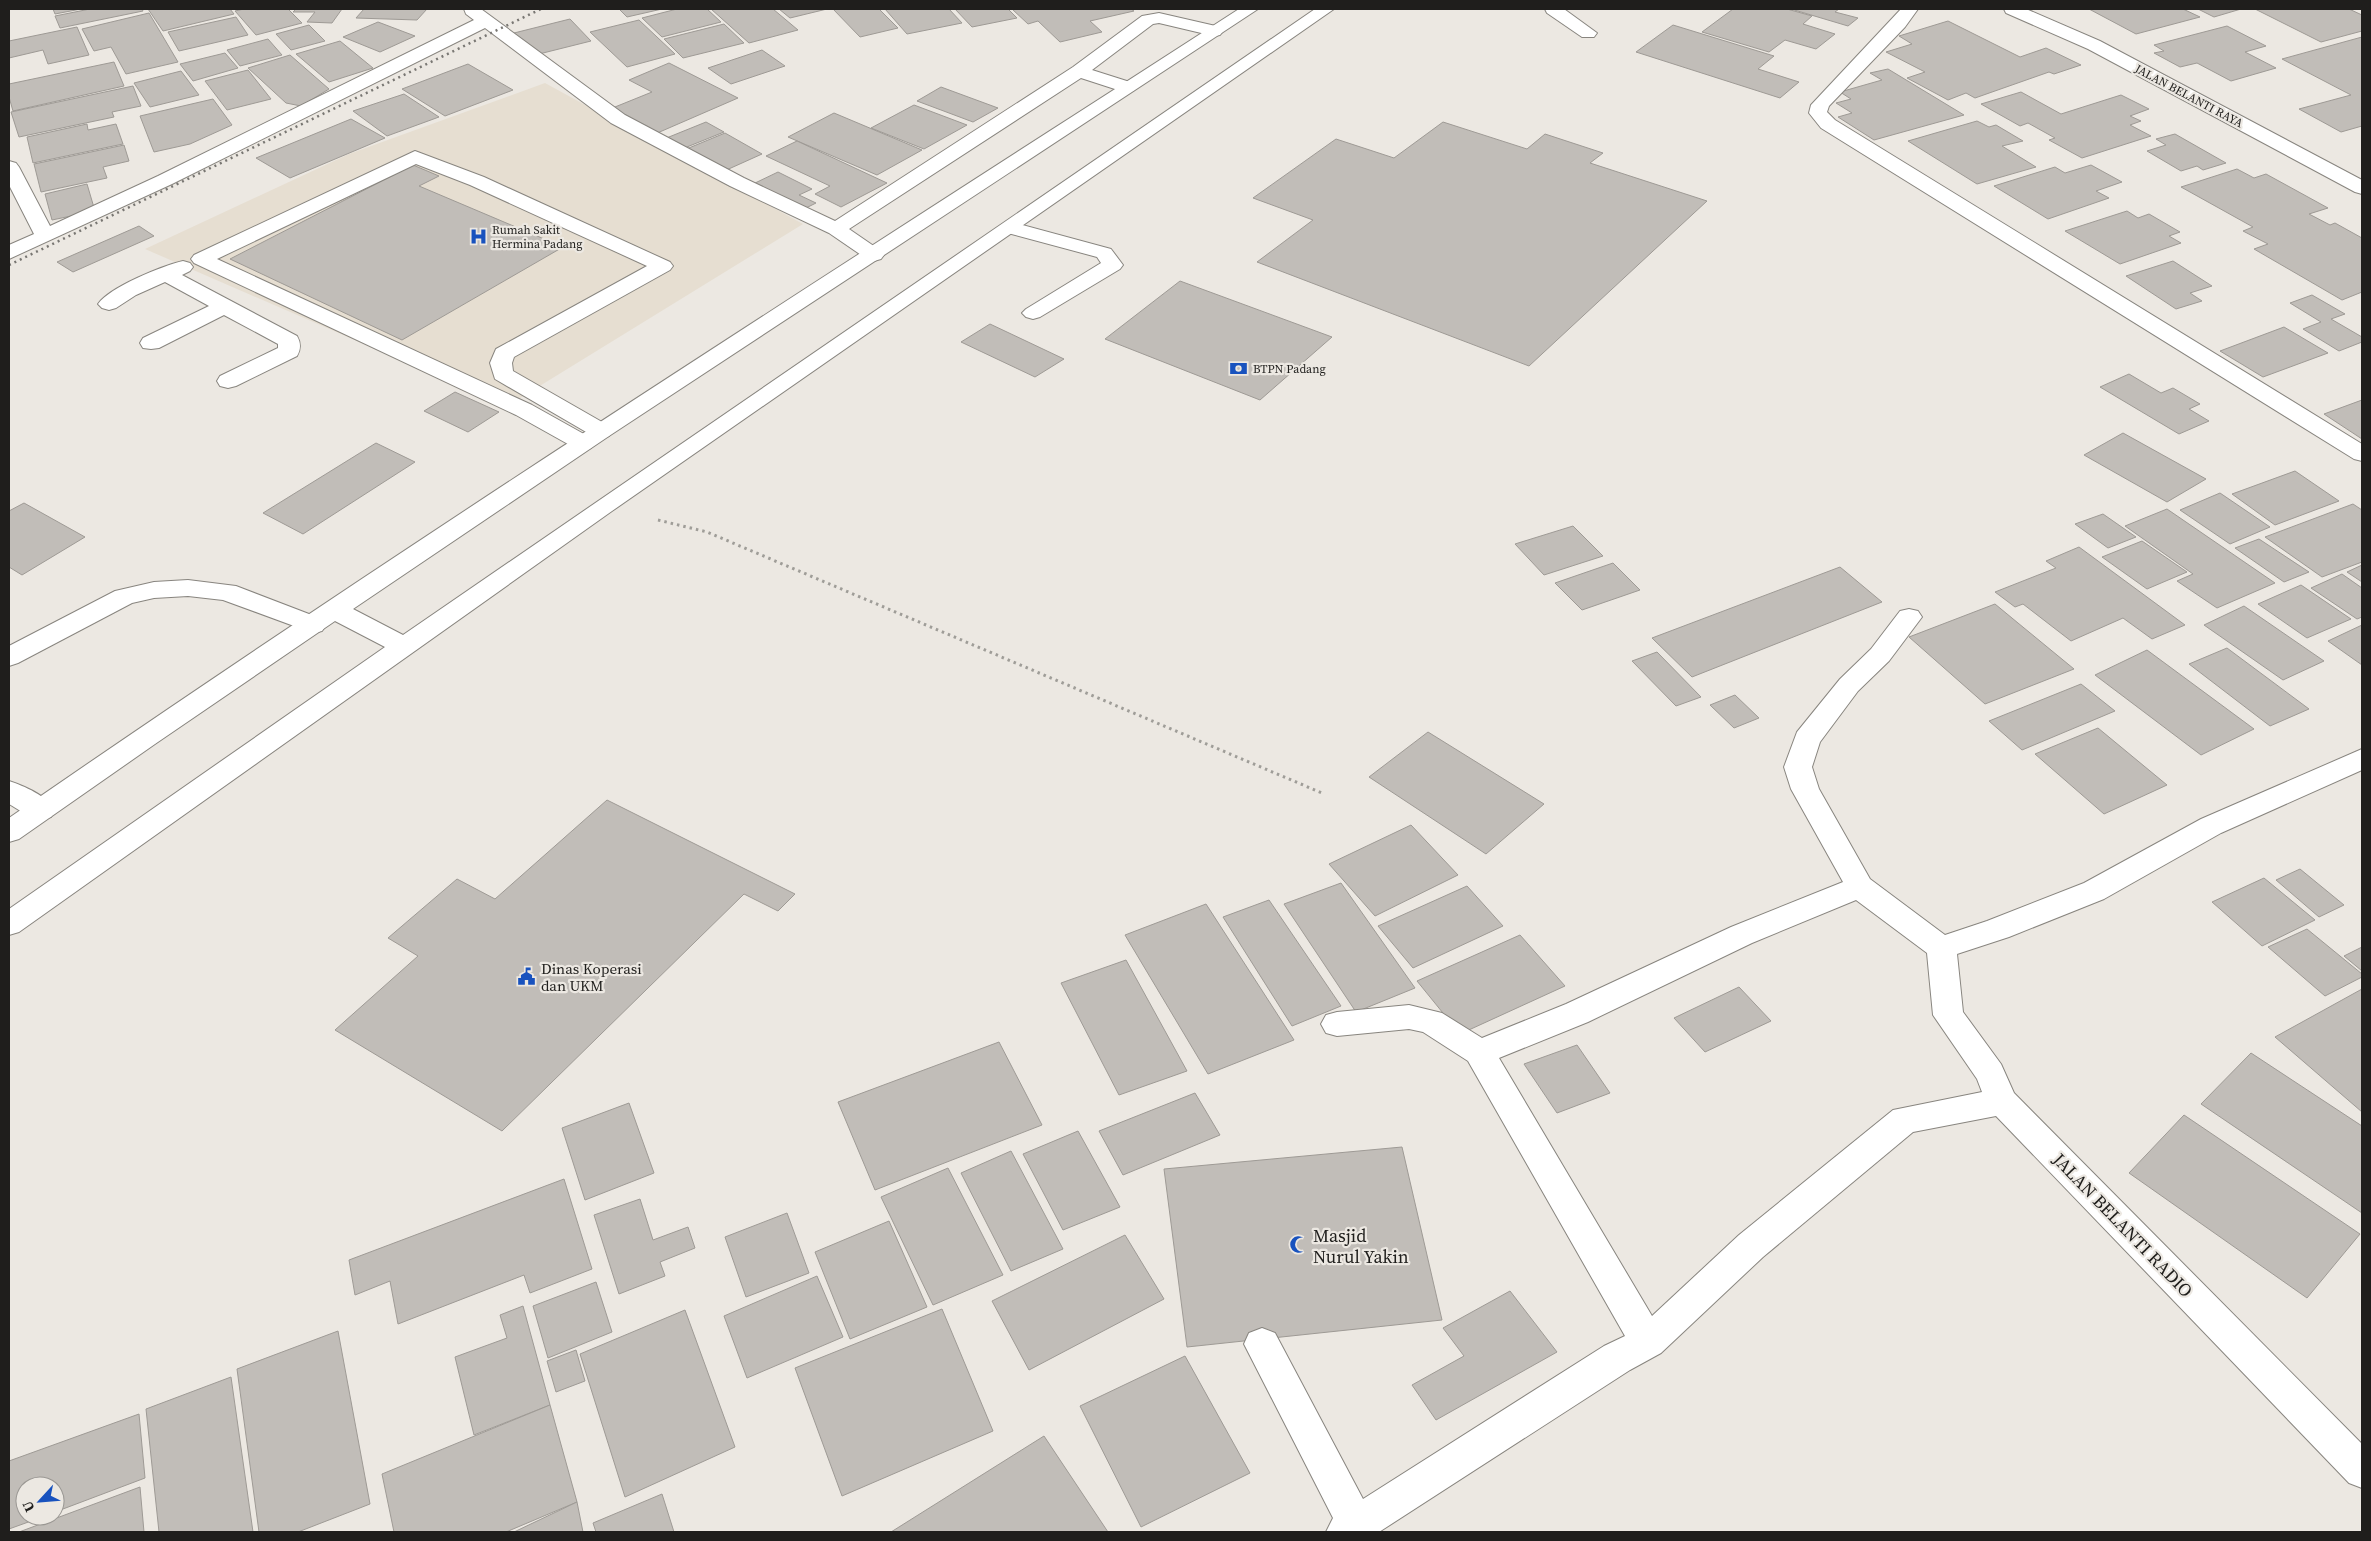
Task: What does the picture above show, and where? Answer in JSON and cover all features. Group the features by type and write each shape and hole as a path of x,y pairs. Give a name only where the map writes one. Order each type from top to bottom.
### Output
{"street":[{"path":"471,9 618,119 737,182 836,229 874,255"},
{"path":"9,832 86,776 592,437 874,255 1127,87 1250,9"},
{"path":"9,924 604,506 1011,228 1326,9"},
{"path":"1553,9 1588,33"},
{"path":"1910,9 1899,23 1820,105 1818,113 1828,124 2362,454"},
{"name":"JALAN BELANTI RAYA","path":"2012,9 2094,45 2362,188"},
{"path":"836,229 1079,71 1148,20 1159,18 1214,31"},
{"path":"9,253 485,21"},
{"path":"1079,71 1127,87"},
{"path":"108,304 129,291 167,275 415,157 477,181 663,266 504,354 501,364 503,374 592,437"},
{"path":"9,167 45,236"},
{"path":"1011,228 1104,253 1113,265 1033,313"},
{"path":"201,259 524,410 592,437"},
{"path":"167,275 288,341 289,351 228,381"},
{"path":"151,343 225,306"},
{"path":"9,657 124,597 154,590 188,588 228,592 313,625"},
{"path":"334,610 404,646"},
{"path":"1909,617 1880,656 1849,685 1807,739 1798,767 1805,789 1860,887 1901,920 1942,948 1998,929 2094,891 2211,826 2362,759"},
{"path":"9,791 41,810"},
{"path":"1479,1052 1518,1039 1608,1000 1682,962 1808,906 1860,887"},
{"name":"JALAN BELANTI RADIO","path":"1942,948 1948,1015 1990,1074 2002,1101 2362,1470"},
{"path":"1337,1024 1410,1017 1432,1022 1479,1052 1648,1342"},
{"path":"1262,1344 1353,1530 1617,1358 1648,1342 1751,1246 1904,1120 2002,1101"}],"path":[{"path":"604,506 706,532 1322,793"}],"shaded area":[{"name":"Rumah Sakit Hermina Padang","path":"545,83 803,224 507,406 145,249 349,154"}],"building":[{"path":"53,9 81,9 55,14"},
{"path":"90,9 142,9 143,11 60,28 55,16"},
{"path":"148,9 230,9 234,14 163,31"},
{"path":"244,9 288,9 302,23 256,35 235,11"},
{"path":"296,9 342,9 332,23 307,22 315,12 293,12"},
{"path":"364,9 427,9 417,20 356,18"},
{"path":"619,9 662,9 627,17"},
{"path":"677,9 707,9 721,22 662,37 642,18"},
{"path":"711,9 773,9 798,30 749,43"},
{"path":"779,9 827,9 790,18"},
{"path":"833,9 879,9 898,28 860,37"},
{"path":"885,9 949,9 962,23 907,34"},
{"path":"955,9 1008,9 1017,18 972,27"},
{"path":"1012,9 1131,9 1134,11 1090,21 1102,32 1060,42 1038,21 1028,24"},
{"path":"1733,9 1787,9 1812,16 1803,24 1835,34 1816,49 1785,40 1769,52 1702,32"},
{"path":"1791,9 1839,9 1835,12 1858,18 1848,26"},
{"path":"2089,9 2183,9 2200,17 2136,34"},
{"path":"2198,9 2241,9 2214,17"},
{"path":"2255,9 2349,9 2362,15 2362,31 2321,42"},
{"path":"149,13 178,62 126,74 111,47 94,51 82,29"},
{"path":"236,17 248,35 179,51 168,32"},
{"path":"570,19 591,41 535,55 514,33"},
{"path":"639,20 675,54 627,67 590,32"},
{"path":"1948,21 2020,57 2046,48 2081,65 2054,74 2049,72 1975,98 1966,93 1948,100 1907,78 1925,72 1886,52 1912,44 1899,36"},
{"path":"378,22 415,36 380,52 343,37"},
{"path":"724,24 744,43 683,58 664,39"},
{"path":"309,25 325,41 291,50 276,34"},
{"path":"1673,25 1774,56 1758,69 1799,82 1780,98 1636,52"},
{"path":"2227,26 2266,46 2245,52 2276,68 2231,81 2197,63 2180,67 2154,53 2164,51 2154,45"},
{"path":"77,27 89,55 48,64 43,50 9,58 9,41"},
{"path":"2362,37 2362,126 2341,132 2299,109 2351,95 2282,59"},
{"path":"268,39 282,55 240,66 227,50"},
{"path":"340,41 373,68 329,82 296,54"},
{"path":"762,50 785,66 731,84 708,68"},
{"path":"225,53 238,68 193,81 180,64"},
{"path":"290,55 329,89 301,106 286,103 248,68"},
{"path":"114,62 124,86 13,111 9,97 9,84"},
{"path":"669,63 738,98 655,134 610,109 652,92 629,80"},
{"path":"468,64 513,90 445,116 402,89"},
{"path":"1888,69 1964,115 1874,140 1838,117 1852,113 1836,103 1851,99 1840,92 1882,80 1870,73"},
{"path":"248,70 271,99 227,110 205,81"},
{"path":"181,71 199,95 150,107 134,83"},
{"path":"133,86 141,106 112,112 114,117 19,137 11,112"},
{"path":"941,87 998,108 973,122 917,101"},
{"path":"2021,92 2061,114 2121,95 2149,109 2130,116 2141,121 2130,125 2151,136 2082,158 2049,140 2055,138 2028,123 2020,126 1981,104"},
{"path":"404,94 439,117 387,136 353,111"},
{"path":"213,99 232,125 190,144 154,152 140,116"},
{"path":"914,105 967,125 924,149 871,128"},
{"path":"834,113 922,150 877,175 788,137"},
{"path":"351,119 385,138 290,178 256,158"},
{"path":"1977,121 1989,127 1996,125 2023,141 2002,146 2036,167 1977,184 1908,141"},
{"path":"706,122 724,132 682,149 664,139"},
{"path":"1443,122 1527,149 1545,134 1603,153 1590,163 1707,201 1529,366 1257,262 1313,220 1253,198 1336,139 1394,158"},
{"path":"87,124 88,130 116,124 123,144 33,163 27,137"},
{"path":"725,133 762,154 722,172 684,150"},
{"path":"2175,134 2226,163 2203,170 2197,166 2181,171 2147,151 2166,145 2156,139"},
{"path":"797,141 887,183 841,207 815,194 830,186 766,156"},
{"path":"124,145 129,161 103,167 107,178 41,192 34,164"},
{"path":"413,165 439,176 419,186 563,247 402,340 230,259"},
{"path":"2091,165 2122,182 2096,191 2109,198 2048,219 1994,186 2055,167 2065,173"},
{"path":"2237,169 2254,178 2266,174 2328,208 2309,214 2330,225 2335,223 2362,238 2362,292 2342,300 2254,249 2268,244 2243,231 2253,227 2181,187"},
{"path":"778,172 812,189 799,195 816,203 804,209 753,184"},
{"path":"87,184 95,211 52,220 45,194"},
{"path":"2127,211 2138,218 2149,214 2180,232 2169,236 2181,243 2120,264 2065,231"},
{"path":"139,226 154,236 73,272 57,262"},
{"path":"2173,261 2212,286 2190,293 2202,301 2176,309 2126,276"},
{"name":"BTPN Padang","path":"1180,281 1332,337 1260,400 1105,339"},
{"path":"2312,295 2345,314 2331,319 2362,337 2362,342 2339,351 2303,329 2321,322 2290,303"},
{"path":"990,324 1064,359 1035,377 961,342"},
{"path":"2284,327 2328,353 2263,377 2220,351"},
{"path":"2129,374 2161,393 2173,388 2200,404 2189,409 2209,421 2179,434 2100,387"},
{"path":"455,392 499,412 468,432 424,411"},
{"path":"2362,400 2362,439 2324,414"},
{"path":"2123,433 2206,479 2167,502 2084,455"},
{"path":"376,443 415,462 303,534 263,513"},
{"path":"2295,471 2339,501 2275,525 2232,494"},
{"path":"2220,493 2270,527 2230,544 2180,510"},
{"path":"24,503 85,537 22,575 9,567 9,511"},
{"path":"2353,504 2362,510 2362,562 2322,577 2265,537"},
{"path":"2167,509 2275,583 2217,608 2177,581 2193,574 2125,526"},
{"path":"2103,514 2136,537 2108,548 2075,524"},
{"path":"1573,526 1603,556 1544,575 1515,544"},
{"path":"2259,539 2309,572 2284,582 2235,548"},
{"path":"2142,541 2187,572 2147,589 2102,557"},
{"path":"2079,547 2185,625 2152,639 2123,618 2071,641 2023,604 2015,607 1995,592 2056,568 2046,561"},
{"path":"1613,563 1640,590 1582,610 1555,583"},
{"path":"2362,565 2362,582 2347,572"},
{"path":"1840,567 1882,602 1692,677 1652,638"},
{"path":"2342,574 2362,588 2362,617 2357,619 2311,588"},
{"path":"2301,585 2351,619 2307,638 2258,604"},
{"path":"1995,604 2074,669 1985,704 1909,637"},
{"path":"2244,606 2324,661 2283,680 2204,625"},
{"path":"2362,625 2362,665 2328,641"},
{"path":"2227,648 2309,709 2270,726 2189,664"},
{"path":"2147,650 2254,729 2201,755 2095,675"},
{"path":"1657,652 1701,697 1676,706 1632,661"},
{"path":"2081,684 2115,711 2022,750 1989,721"},
{"path":"1735,695 1759,718 1734,728 1710,705"},
{"path":"2098,728 2167,785 2104,814 2035,754"},
{"path":"1428,732 1544,804 1486,854 1369,777"},
{"name":"Dinas Koperasi dan UKM","path":"607,800 795,894 778,911 744,894 502,1131 335,1030 418,956 388,938 457,879 495,899"},
{"path":"1411,825 1458,875 1375,916 1329,864"},
{"path":"2300,869 2344,905 2319,917 2276,880"},
{"path":"2264,878 2315,920 2262,946 2212,902"},
{"path":"1341,883 1415,988 1356,1012 1284,904"},
{"path":"1467,886 1503,926 1413,968 1378,926"},
{"path":"1269,900 1341,1006 1292,1026 1223,917"},
{"path":"1206,904 1294,1040 1208,1074 1125,935"},
{"path":"2307,929 2362,974 2362,977 2325,996 2268,947"},
{"path":"1520,935 1565,986 1460,1034 1417,981"},
{"path":"2362,947 2362,971 2344,956"},
{"path":"1126,960 1187,1071 1119,1095 1061,983"},
{"path":"1739,987 1771,1021 1705,1052 1674,1018"},
{"path":"2362,989 2362,1112 2275,1037"},
{"path":"999,1042 1042,1125 875,1190 838,1102"},
{"path":"1577,1045 1610,1093 1557,1113 1524,1064"},
{"path":"2251,1053 2362,1126 2362,1213 2201,1104"},
{"path":"1195,1093 1220,1135 1123,1175 1099,1131"},
{"path":"629,1103 654,1173 585,1200 562,1128"},
{"path":"2184,1115 2360,1234 2307,1298 2129,1173"},
{"path":"1078,1131 1120,1207 1063,1230 1023,1154"},
{"name":"Masjid Nurul Yakin","path":"1402,1147 1442,1320 1187,1347 1164,1169"},
{"path":"1011,1151 1063,1249 1011,1271 961,1173"},
{"path":"948,1168 1003,1275 933,1305 881,1197"},
{"path":"564,1179 592,1269 530,1293 524,1275 398,1324 390,1281 355,1295 349,1260"},
{"path":"640,1199 653,1240 688,1227 695,1248 660,1262 665,1276 619,1294 594,1215"},
{"path":"787,1213 809,1273 746,1297 725,1237"},
{"path":"889,1221 927,1307 850,1339 815,1252"},
{"path":"1125,1235 1164,1299 1029,1370 992,1301"},
{"path":"817,1276 843,1337 747,1378 724,1316"},
{"path":"596,1282 612,1332 548,1358 533,1306"},
{"path":"1510,1291 1557,1352 1436,1420 1412,1385 1464,1356 1443,1328"},
{"path":"523,1306 550,1405 474,1435 455,1357 507,1338 500,1315"},
{"path":"942,1309 993,1431 842,1496 795,1368"},
{"path":"685,1310 735,1447 625,1497 580,1354"},
{"path":"338,1331 370,1504 298,1532 259,1532 237,1369"},
{"path":"576,1350 585,1381 556,1392 547,1361"},
{"path":"1185,1356 1250,1473 1141,1527 1080,1406"},
{"path":"231,1377 253,1532 159,1532 146,1409"},
{"path":"550,1405 577,1502 506,1532 394,1532 382,1474"},
{"path":"139,1414 145,1478 65,1508 65,1476 15,1476 15,1526 17,1526 9,1529 9,1461"},
{"path":"1044,1436 1108,1532 891,1532"},
{"path":"140,1487 144,1532 19,1532 35,1526 65,1526 65,1515"},
{"path":"662,1494 674,1532 596,1532 593,1523"},
{"path":"577,1502 583,1532 514,1532"}],"railway":[{"path":"9,265 541,9"}],"place":[{"name":"Rumah Sakit Hermina Padang","path":"478,237"},
{"name":"BTPN Padang","path":"1239,369"},
{"name":"Dinas Koperasi dan UKM","path":"527,977"},
{"name":"Masjid Nurul Yakin","path":"1299,1245"}]}
